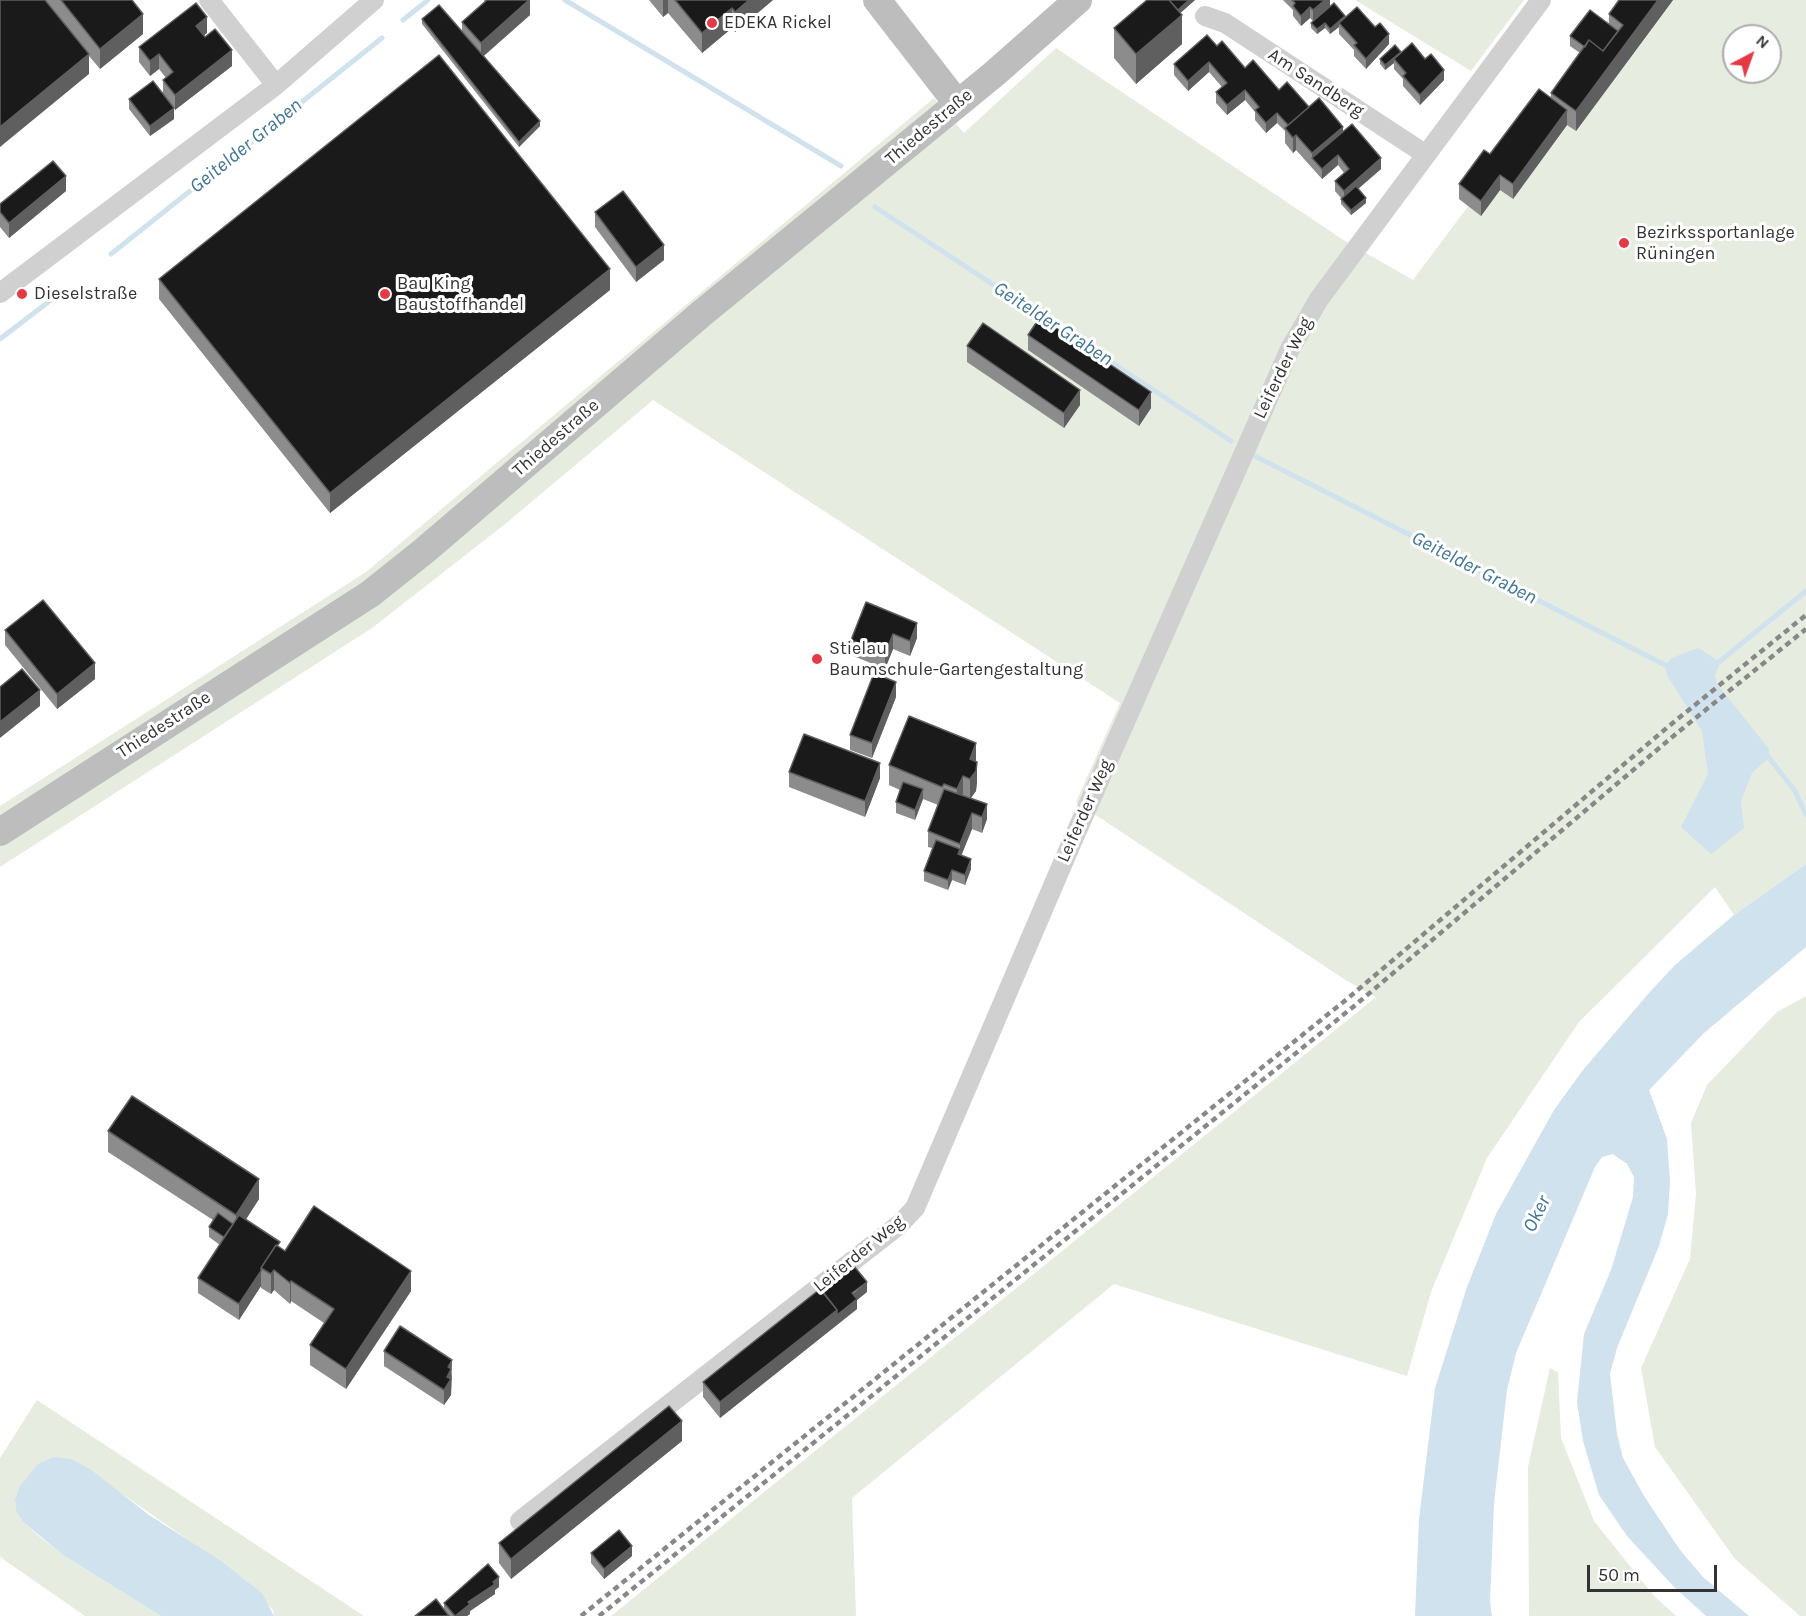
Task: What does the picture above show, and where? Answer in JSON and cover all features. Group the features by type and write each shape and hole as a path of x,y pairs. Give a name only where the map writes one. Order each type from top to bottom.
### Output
{"street":[{"path":"210,0 276,84"},
{"path":"0,293 276,84 374,0"},
{"path":"877,0 957,103"},
{"name":"Thiedestraße","path":"0,832 370,594 1078,0"},
{"name":"Leiferder Weg","path":"520,1521 900,1224 915,1208 1071,844 1290,348 1319,299 1541,0"},
{"name":"Am Sandberg","path":"1205,16 1225,23 1425,154"}],"shaded area":[{"path":"1355,0 1524,0 1471,71"},
{"path":"1622,0 1806,0 1806,864 1734,915 1715,887 1579,1022 1487,1158 1431,1292 1407,1376 1114,1284 852,1498 856,1616 611,1616 1376,997 1347,981 1076,802 1120,703 653,400 504,525 372,628 0,867 0,806 366,572 934,98 964,133 1056,48 1345,241 1413,280"},
{"path":"1806,996 1806,1616 1800,1616 1735,1559 1655,1447 1641,1368 1690,1259 1696,1194 1691,1123 1707,1085 1777,1012"},
{"path":"1550,1368 1558,1372 1561,1438 1594,1521 1654,1596 1676,1616 1529,1616 1528,1467"},
{"path":"37,1400 364,1616 274,1616 273,1610 247,1581 121,1493 15,1500 16,1511 23,1522 40,1537 63,1555 161,1616 85,1616 0,1557 0,1458"}],"water":[{"path":"1698,648 1720,662 1715,676 1717,684 1769,749 1769,758 1752,773 1741,801 1744,828 1711,854 1681,827 1708,774 1702,731 1667,675 1665,665 1672,658"},
{"name":"Oker","path":"1806,864 1806,947 1704,1033 1649,1090 1667,1139 1670,1181 1668,1214 1659,1246 1617,1348 1610,1374 1617,1434 1623,1458 1644,1496 1680,1550 1703,1577 1749,1616 1706,1616 1674,1587 1627,1536 1599,1495 1583,1441 1577,1402 1584,1334 1611,1270 1633,1197 1634,1177 1627,1164 1613,1154 1602,1157 1595,1167 1516,1353 1507,1390 1494,1503 1490,1602 1492,1616 1415,1616 1419,1519 1435,1388 1467,1287 1496,1214 1554,1110 1583,1070 1649,993 1675,965 1734,915"},
{"path":"53,1457 71,1459 90,1469 149,1515 221,1561 262,1593 274,1616 161,1616 63,1555 23,1522 16,1511 15,1500 20,1486 38,1464"}],"building":[{"path":"0,0 45,0 89,54 0,127"},
{"path":"61,0 132,0 143,14 100,49"},
{"path":"487,0 529,0 481,43 462,22"},
{"path":"675,0 749,0 735,12 732,8 702,33"},
{"path":"1147,0 1169,0 1182,15 1136,54 1114,28"},
{"path":"1169,0 1189,0 1178,10"},
{"path":"1292,0 1325,0 1313,10 1310,7 1301,16 1293,6 1295,3"},
{"path":"1619,0 1658,0 1576,111 1551,93 1589,40 1603,51 1623,25 1609,14"},
{"path":"196,3 207,17 196,26 205,37 215,29 232,50 175,95 163,80 173,72 159,54 150,61 139,47"},
{"path":"1334,3 1345,16 1330,29 1325,23 1317,29 1311,23"},
{"path":"439,5 540,121 519,142 422,19"},
{"path":"1357,7 1375,27 1380,23 1389,34 1366,59 1354,45 1357,43 1339,23"},
{"path":"1590,10 1618,31 1603,51 1589,40 1585,47 1570,36"},
{"path":"1207,35 1217,46 1222,41 1245,68 1253,60 1279,90 1287,82 1309,107 1288,125 1277,113 1266,123 1255,110 1259,107 1245,90 1227,105 1216,92 1227,83 1209,62 1188,81 1174,64"},
{"path":"1412,43 1425,59 1431,54 1444,70 1420,95 1403,76 1406,73 1394,59"},
{"path":"1395,45 1401,52 1385,65 1380,59"},
{"name":"Bau King Baustoffhandel","path":"439,55 610,269 330,493 159,279"},
{"path":"153,81 174,108 150,126 129,99"},
{"path":"1539,89 1567,110 1513,184 1500,175 1481,201 1459,184 1484,150 1490,154"},
{"path":"1319,98 1343,127 1312,153 1296,135 1293,138 1285,128"},
{"path":"1352,124 1381,158 1344,191 1335,181 1349,169 1338,155 1322,169 1312,158"},
{"path":"53,161 66,176 9,223 0,212 0,204"},
{"path":"1356,186 1366,198 1351,210 1341,199"},
{"path":"623,191 664,245 636,267 595,212"},
{"path":"1040,317 1151,392 1139,410 1028,335"},
{"path":"983,323 1080,390 1064,413 967,346"},
{"path":"43,600 95,663 57,694 5,630"},
{"path":"866,602 917,623 910,641 893,634 885,654 851,640"},
{"path":"22,669 40,690 0,722 0,687"},
{"path":"874,673 896,682 872,743 850,735"},
{"path":"909,716 976,743 970,759 977,762 976,771 970,779 963,776 957,789 944,784 942,787 889,765"},
{"path":"804,734 880,763 865,801 789,772"},
{"path":"903,782 923,789 915,810 896,802"},
{"path":"944,789 987,804 982,817 972,813 960,844 928,831"},
{"path":"936,840 960,849 958,854 971,859 965,875 952,870 948,880 924,871"},
{"path":"132,1096 259,1179 236,1215 108,1131"},
{"path":"314,1206 411,1271 346,1369 310,1345 334,1309 291,1281 290,1283 274,1270 271,1274 261,1268 276,1245 285,1251"},
{"path":"218,1213 233,1224 224,1237 209,1227"},
{"path":"239,1215 280,1242 239,1304 198,1278"},
{"path":"854,1266 867,1282 852,1293 857,1299 837,1315 837,1310 823,1292"},
{"path":"820,1289 837,1310 720,1402 703,1382"},
{"path":"400,1326 452,1360 448,1367 451,1369 447,1377 451,1379 444,1390 384,1351"},
{"path":"669,1406 682,1421 511,1559 499,1543"},
{"path":"619,1530 632,1546 604,1569 591,1553"},
{"path":"488,1564 499,1577 493,1582 495,1584 468,1602 470,1604 455,1616 444,1603"},
{"path":"436,1599 449,1616 415,1616"}],"waterway":[{"name":"Geitelder Graben","path":"403,20 428,0"},
{"name":"Geitelder Graben","path":"565,0 841,166"},
{"name":"Geitelder Graben","path":"111,254 382,38"},
{"name":"Geitelder Graben","path":"875,207 1231,441"},
{"name":"Geitelder Graben","path":"0,339 64,290"},
{"name":"Geitelder Graben","path":"1255,456 1669,667"},
{"path":"1714,666 1806,591"},
{"path":"1766,754 1795,791 1806,815"}],"railway":[{"path":"581,1616 1347,999 1669,726 1806,615"},
{"path":"599,1616 1353,1007 1677,733 1806,629"}],"place":[{"name":"EDEKA Rickel","path":"712,23"},
{"name":"Bezirkssportanlage Rüningen","path":"1624,243"},
{"name":"Dieselstraße","path":"22,294"},
{"name":"Bau King Baustoffhandel","path":"385,294"},
{"name":"Stielau Baumschule-Gartengestaltung","path":"817,659"}]}
